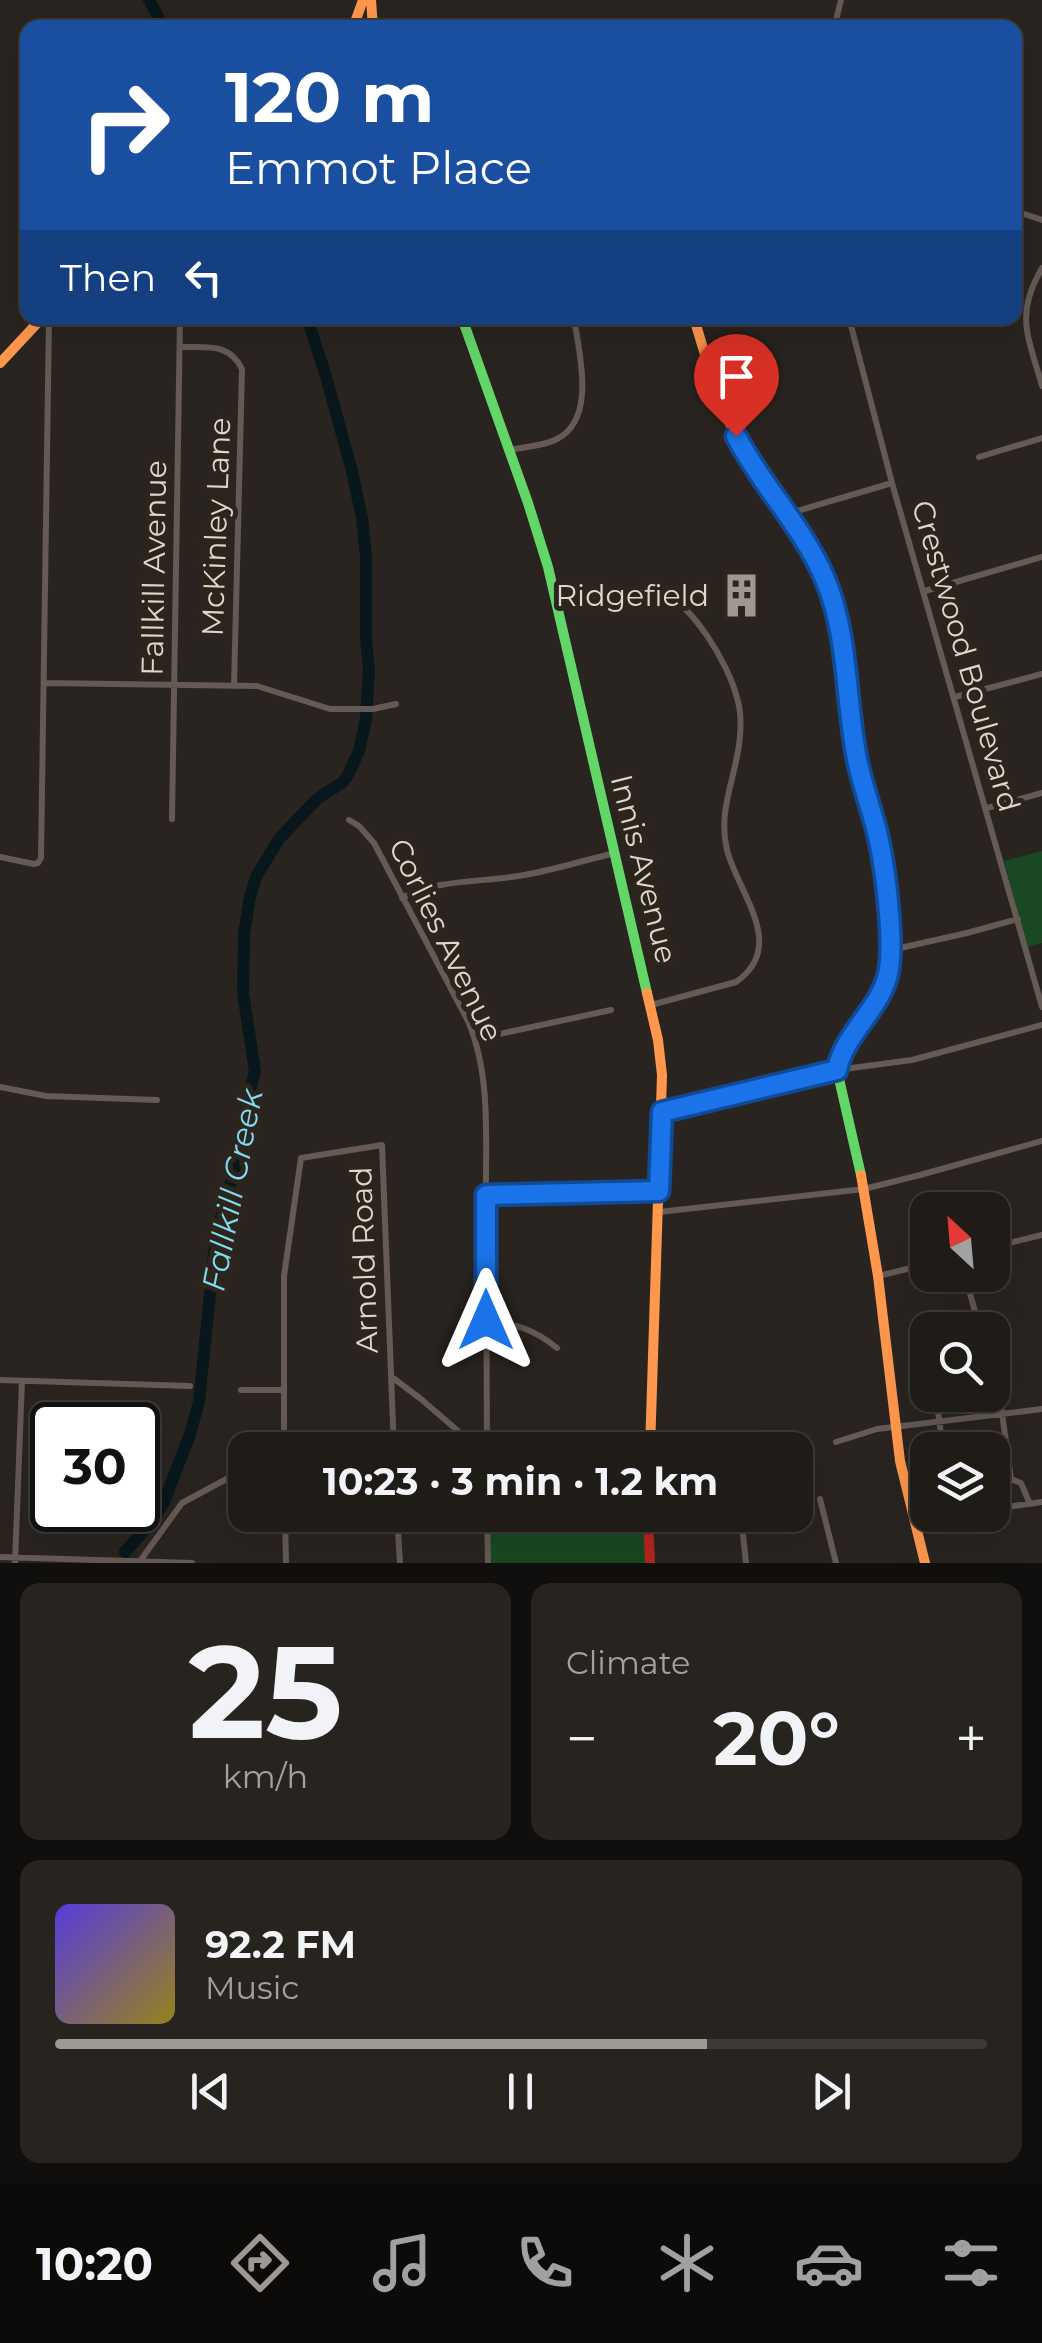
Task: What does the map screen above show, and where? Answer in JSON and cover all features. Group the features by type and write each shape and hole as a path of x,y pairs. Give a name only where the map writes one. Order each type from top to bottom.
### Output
{"street":[{"path":"1042,268 1032,286 1025,326 1042,386"},
{"path":"0,362 39,325"},
{"path":"0,857 34,864 41,858 46,325"},
{"name":"Fallkill Avenue","path":"172,819 180,325"},
{"name":"Innis Avenue","path":"465,325 539,535 650,1005 662,1074 651,1432"},
{"path":"510,450 557,439 578,413 583,386 575,325"},
{"path":"696,325 736,436 822,572 838,621 857,758 878,834 889,969 882,994 842,1052 837,1070 864,1189 900,1461 925,1563"},
{"name":"Crestwood Boulevard","path":"851,325 1042,1007"},
{"name":"McKinley Lane","path":"180,347 225,350 242,369 234,686"},
{"path":"979,457 1042,438"},
{"path":"786,514 892,483"},
{"path":"924,591 1042,557"},
{"path":"556,602 633,590 671,597 713,647 737,694 740,738 725,804 725,836 732,865 759,926 756,958 736,982 650,1005"},
{"path":"954,697 1042,674"},
{"path":"44,683 257,686 330,709 362,710 396,704"},
{"path":"987,808 1042,793"},
{"name":"Corlies Avenue","path":"349,820 367,834 476,1039 481,1060 486,1195 483,1432"},
{"path":"402,898 436,884 525,875 615,853"},
{"path":"889,950 1018,919"},
{"path":"476,1039 611,1010"},
{"path":"662,1112 837,1070 912,1060 1042,1025"},
{"path":"0,1087 46,1096 157,1100"},
{"path":"659,1212 864,1189 1042,1141"},
{"name":"Arnold Road","path":"284,1390 284,1276 300,1158 382,1145 392,1378 462,1432"},
{"path":"486,1195 659,1191"},
{"path":"1010,1243 1042,1235"},
{"path":"878,1276 910,1268"},
{"path":"486,1320 531,1329 557,1348"},
{"path":"392,1378 394,1432"},
{"path":"0,1380 190,1386"},
{"path":"15,1560 22,1381"},
{"path":"241,1390 284,1390 284,1432"},
{"path":"836,1442 877,1429 1042,1408"},
{"path":"938,1412 941,1432"},
{"path":"1002,1414 1011,1479 1021,1484 1030,1504"},
{"path":"140,1562 182,1503 228,1478"},
{"path":"820,1499 836,1563"},
{"path":"1010,1507 1042,1502"},
{"path":"285,1532 286,1563"},
{"path":"398,1532 400,1563"},
{"path":"487,1532 488,1563"},
{"path":"649,1532 650,1563"},
{"path":"743,1532 746,1563"},
{"path":"0,1557 192,1563"}],"green space":[{"path":"1042,851 1042,943 1027,947 1004,861"},
{"path":"487,1532 648,1532 650,1563 488,1563"}],"waterway":[{"name":"Fallkill Creek","path":"149,0 160,20"},
{"name":"Fallkill Creek","path":"125,1552 164,1502 199,1402 216,1235 239,1154 255,1071 243,993 244,934 250,896 257,875 279,839 317,799 348,775 359,751 366,719 369,670 362,518 309,325"}],"traffic: fast":[{"path":"464,325 548,567 647,993"},
{"path":"853,736 880,847 890,939 885,983 837,1070 861,1175"}],"traffic: slow":[{"path":"356,20 363,0"},
{"path":"371,0 372,20"},
{"path":"0,363 35,325"},
{"path":"696,325 737,439 810,550 827,585 842,640 853,736"},
{"path":"647,993 662,1075 651,1432"},
{"path":"861,1175 878,1276 900,1461 925,1563"}],"traffic: jam":[{"path":"649,1532 650,1563"}],"place":[{"name":"Ridgefield","path":"742,595"}],"route":[{"path":"486,1320 486,1195 659,1191 662,1112 837,1070 842,1052 882,994 889,969 884,881 878,834 857,758 832,598 809,550 736,436"}]}
